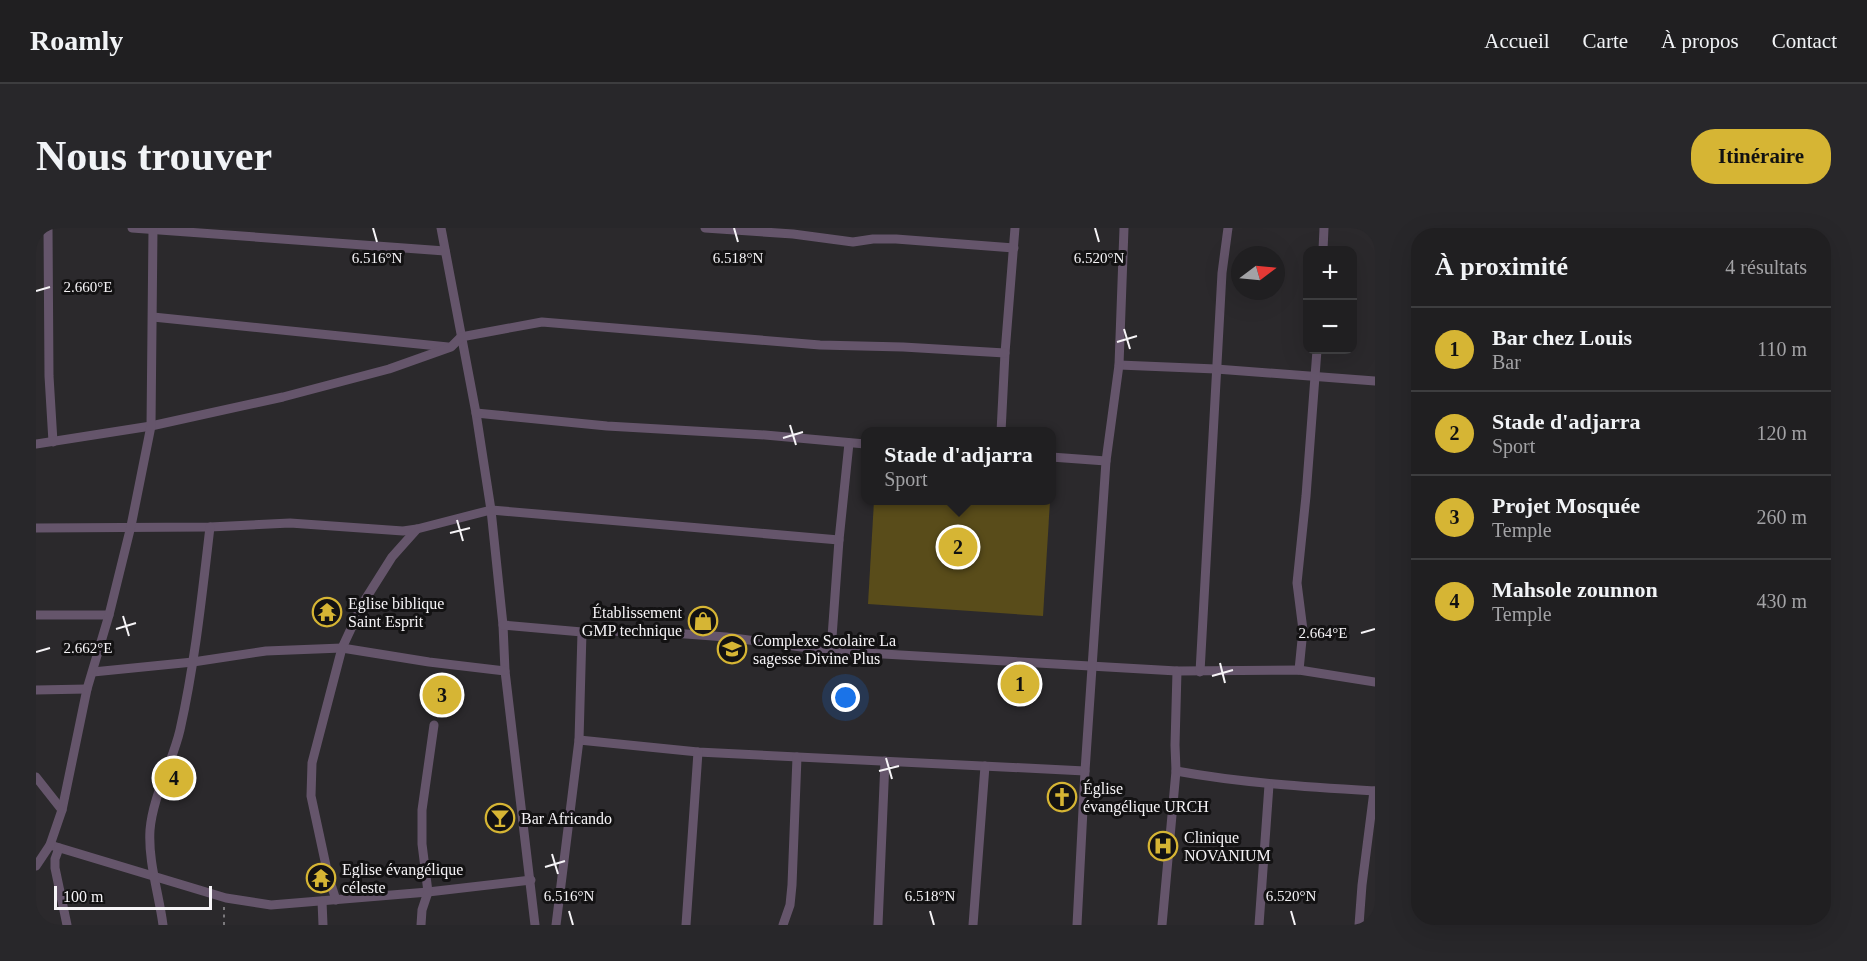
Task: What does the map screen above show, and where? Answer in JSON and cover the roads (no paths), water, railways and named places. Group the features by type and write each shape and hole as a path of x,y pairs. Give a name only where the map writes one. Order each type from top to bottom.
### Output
{"street":[{"path":"48,228 52,442"},
{"path":"132,228 445,251"},
{"path":"441,228 476,413 491,510 503,625 505,671 535,925"},
{"path":"705,228 793,234 853,242 896,239 1014,248"},
{"path":"1001,427 1015,228"},
{"path":"1077,925 1106,462 1119,365 1124,228"},
{"path":"1200,672 1222,273 1228,228"},
{"path":"1323,246 1324,228"},
{"path":"67,925 55,868 55,847 87,689 109,615 131,526 151,426 153,229"},
{"path":"153,317 451,347"},
{"path":"36,444 151,426 283,397 389,369 451,347 461,337 542,322 820,345 1005,353"},
{"path":"1299,670 1303,630 1297,583 1317,354"},
{"path":"1119,365 1216,369 1375,381"},
{"path":"476,413 607,426 765,435 861,444"},
{"path":"831,651 849,443"},
{"path":"1056,457 1106,462"},
{"path":"36,528 210,527 290,523 403,531 491,510 839,540"},
{"path":"163,925 154,875 150,833 152,811 179,731 193,662 210,527"},
{"path":"336,900 328,875 311,796 312,763 342,648 363,603 393,557 417,529"},
{"path":"36,615 109,615"},
{"path":"503,625 582,633 646,631 726,637 831,651 1177,671 1299,670 1375,682"},
{"path":"556,925 579,740 582,633"},
{"path":"93,672 193,662 266,651 342,648 505,671"},
{"path":"1162,925 1176,771 1177,671"},
{"path":"36,690 87,689"},
{"path":"421,925 422,910 428,892 422,844 422,810 434,725"},
{"path":"579,740 698,752 1085,771"},
{"path":"686,925 698,752"},
{"path":"783,925 790,905 792,885 797,757"},
{"path":"878,925 885,761"},
{"path":"973,925 986,766"},
{"path":"1176,771 1269,785 1374,791 1359,925"},
{"path":"36,777 62,810"},
{"path":"1259,925 1269,785"},
{"path":"55,847 226,898 271,905 428,892 531,880"},
{"path":"36,866 55,847"},
{"path":"322,901 323,925"}],"place":[{"name":"Stade d'adjarra","path":"958,547"},
{"name":"Eglise biblique Saint Esprit","path":"327,612"},
{"name":"Établissement GMP technique","path":"703,621"},
{"name":"Complexe Scolaire La sagesse Divine Plus","path":"732,649"},
{"name":"Bar chez Louis","path":"1020,684"},
{"name":"Projet Mosquée","path":"442,695"},
{"name":"Mahsole zounnon","path":"174,778"},
{"name":"Église évangélique URCH","path":"1062,797"},
{"name":"Bar Africando","path":"500,818"},
{"name":"Clinique NOVANIUM","path":"1163,846"},
{"name":"Eglise évangélique céleste","path":"321,878"}]}
